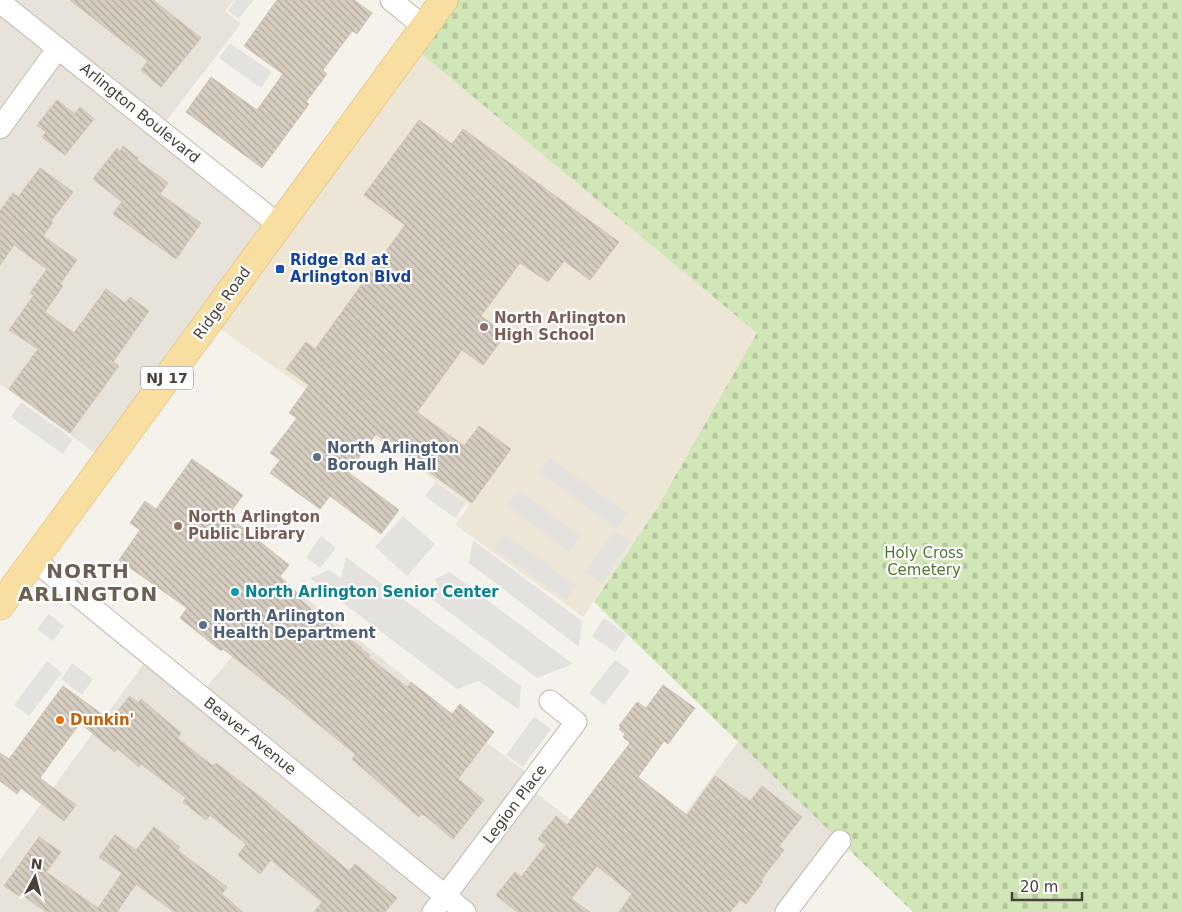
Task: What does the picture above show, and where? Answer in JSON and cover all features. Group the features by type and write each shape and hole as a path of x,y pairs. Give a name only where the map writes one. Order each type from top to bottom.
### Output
{"main road":[{"name":"Ridge Road","path":"0,605 444,0"}],"street":[{"path":"391,0 424,27"},
{"name":"Arlington Boulevard","path":"0,2 279,225"},
{"path":"0,128 58,48"},
{"name":"Beaver Avenue","path":"34,560 439,904 465,912"},
{"name":"Legion Place","path":"439,904 576,722 550,700"},
{"path":"786,912 840,842"}],"shaded area":[{"path":"0,0 234,0 225,11 241,24 160,129 279,225 106,461 0,384"},
{"path":"236,0 254,0 238,19 228,10"},
{"path":"230,43 272,72 261,88 219,58"},
{"name":"North Arlington High School","path":"411,45 758,333 657,508 583,617 455,525 470,505 209,321"},
{"path":"21,402 73,439 63,454 11,417"},
{"path":"550,458 628,514 617,529 539,472"},
{"path":"436,482 466,503 455,518 425,496"},
{"path":"519,490 580,536 569,552 507,505"},
{"path":"269,507 284,518 273,533 258,522"},
{"path":"403,516 435,544 407,576 375,547"},
{"path":"614,531 630,541 602,583 586,572"},
{"path":"505,535 576,585 566,600 494,549"},
{"path":"321,536 336,548 320,568 306,557"},
{"path":"473,540 582,621 579,647 469,563"},
{"path":"346,557 521,686 519,710 479,681 457,689 310,578 329,570 341,578"},
{"path":"450,572 573,664 537,678 424,593 438,586 435,579"},
{"path":"291,586 534,778 528,787 640,872 738,742 840,841 786,912 0,912 0,860 150,655 200,695"},
{"path":"49,614 64,626 53,641 37,629"},
{"path":"604,618 627,635 615,652 592,636"},
{"path":"615,660 630,671 604,705 589,693"},
{"path":"47,661 62,673 29,716 14,705"},
{"path":"72,663 93,679 82,695 61,679"},
{"path":"534,717 551,729 523,767 506,755"}],"green space":[{"name":"Holy Cross Cemetery","path":"444,0 1182,0 1182,912 913,912 594,602 657,508 757,333 411,45"}],"building":[{"path":"70,0 153,0 201,38 161,87 141,70 148,61"},
{"path":"277,0 354,0 372,13 357,34 352,31 323,70 327,74 306,102 309,104 262,168 186,112 211,77 257,110 283,74 244,46"},
{"path":"57,100 75,114 80,107 94,119 65,155 42,137 46,132 37,125"},
{"path":"419,120 452,144 463,129 619,242 590,280 564,261 548,282 520,263 481,316 506,334 483,365 462,350 417,412 464,446 479,426 511,449 472,503 376,434 348,472 399,510 381,534 330,496 320,509 270,473 280,460 270,453 297,418 289,413 309,385 286,369 306,342 315,349 405,225 364,195"},
{"path":"123,146 138,158 137,160 168,183 160,194 201,223 176,259 113,214 122,202 93,179 117,148 120,151"},
{"path":"40,168 73,192 51,221 53,222 43,236 77,260 60,284 63,286 45,312 74,333 106,289 125,303 130,297 149,311 113,362 119,366 70,433 9,389 38,349 9,330 34,295 30,293 47,269 14,245 0,265 0,211 13,193 18,197"},
{"path":"192,459 243,495 228,516 289,565 280,576 298,594 296,596 325,621 362,648 370,655 368,657 407,687 411,682 452,714 460,704 494,732 458,779 484,800 453,839 424,815 421,814 419,817 352,759 355,755 354,753 285,697 223,649 221,651 180,618 187,608 119,560 140,530 130,523 145,501 156,509"},
{"path":"663,685 695,708 668,744 664,741 638,777 687,815 715,776 750,801 762,786 802,817 779,846 784,850 761,880 763,882 746,904 740,900 730,912 619,912 632,894 597,866 571,899 590,912 517,912 496,895 515,872 521,877 546,845 538,839 556,816 567,825 630,743 623,737 625,734 619,729 621,727 619,726 637,702 646,708"},
{"path":"63,686 110,720 130,696 138,703 141,699 181,733 177,738 213,766 216,763 267,802 349,871 355,864 397,898 385,912 314,912 322,902 271,860 260,874 238,855 246,844 210,815 206,820 183,802 186,798 141,764 139,767 118,749 115,752 80,723 40,778 76,805 64,821 21,788 17,794 0,781 0,753 9,759"},
{"path":"154,827 180,847 177,850 227,887 222,894 243,912 174,912 136,884 117,912 46,912 21,894 19,896 4,886 39,837 61,852 46,872 98,908 122,873 99,857 115,835 136,850"}],"place":[{"name":"Ridge Rd at Arlington Blvd","path":"280,269"},
{"name":"North Arlington High School","path":"484,327"},
{"name":"North Arlington Borough Hall","path":"317,457"},
{"name":"North Arlington Public Library","path":"178,526"},
{"name":"North Arlington Senior Center","path":"235,592"},
{"name":"North Arlington Health Department","path":"203,625"},
{"name":"Dunkin'","path":"60,720"}],"district":[{"name":"NORTH ARLINGTON","path":"88,582"}]}
